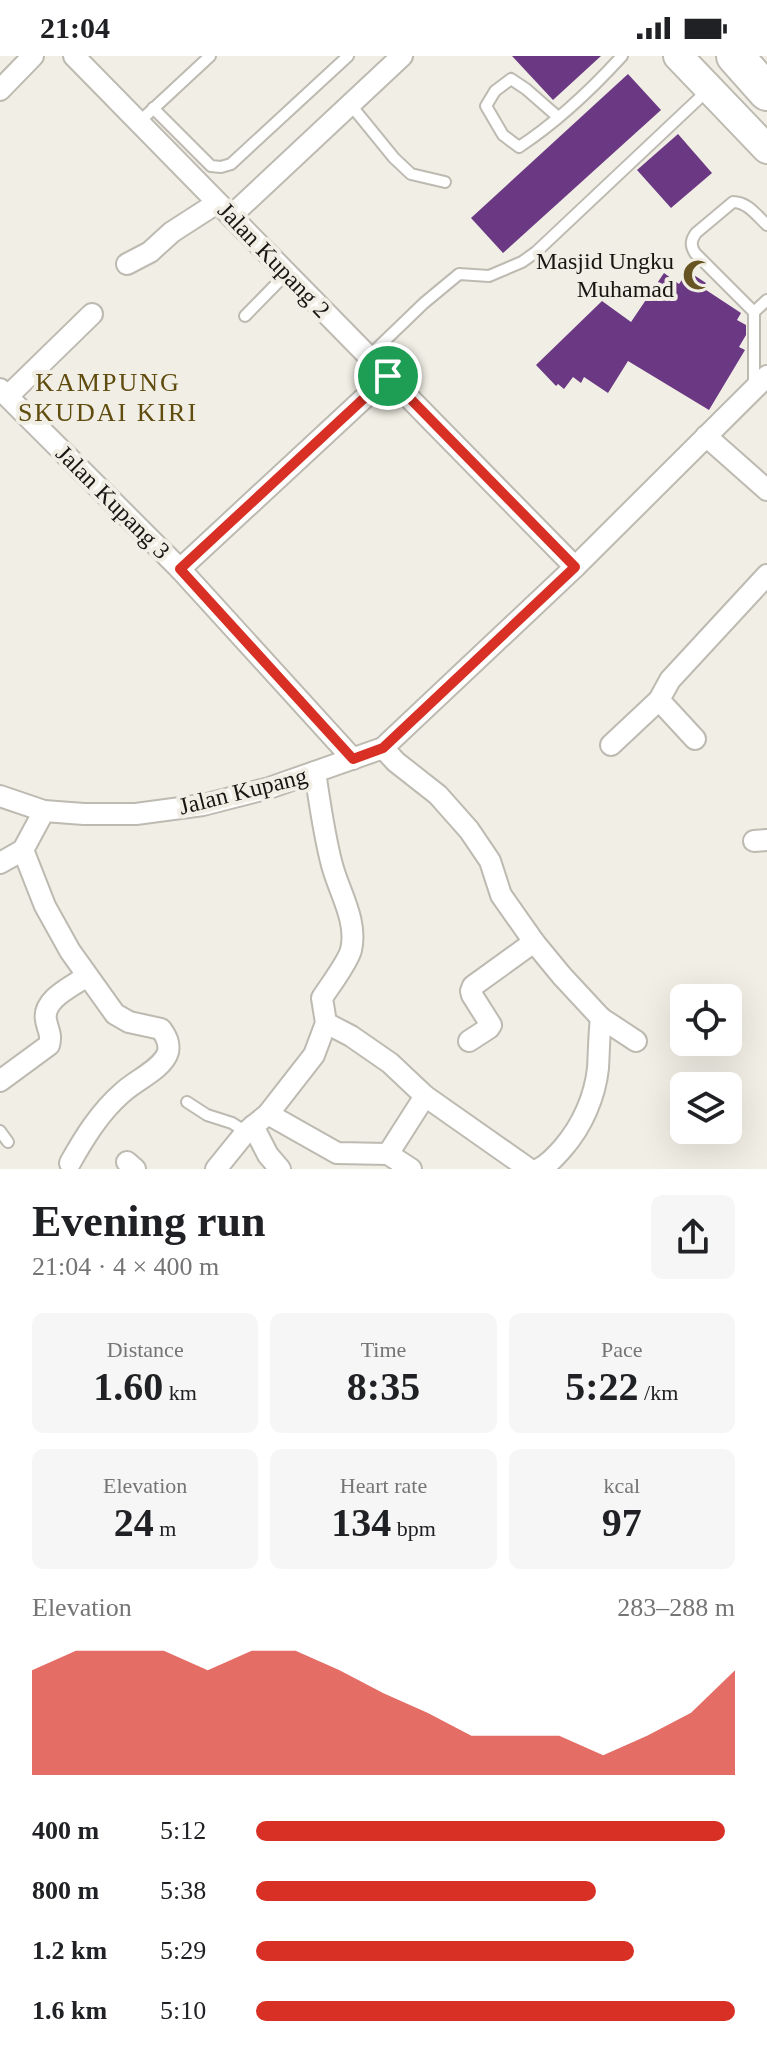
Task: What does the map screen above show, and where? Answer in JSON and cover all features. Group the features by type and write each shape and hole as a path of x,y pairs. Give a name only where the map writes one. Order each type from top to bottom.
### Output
{"highway":[{"path":"735,56 767,92"}],"street":[{"path":"0,90 33,56"},
{"name":"Jalan Kupang 2","path":"74,56 146,115 224,209 575,567"},
{"path":"127,264 150,252 172,232 224,209 350,104 402,56"},
{"path":"678,56 767,149"},
{"path":"4,392 92,314"},
{"path":"180,569 388,376"},
{"name":"Jalan Kupang","path":"0,796 44,811 136,814 203,805 269,788 383,748 575,567 760,383"},
{"name":"Jalan Kupang 3","path":"4,392 180,569 353,759"},
{"path":"706,436 767,490"},
{"path":"611,745 659,700 670,680 767,575"},
{"path":"659,700 695,739"},
{"path":"383,748 438,795 469,830 490,861 501,895 562,976 601,1018 636,1041"},
{"path":"216,1169 314,1055 326,1023 322,998 351,951 351,926 332,868 315,772"},
{"path":"0,863 23,850 44,811"},
{"path":"23,850 45,906 70,951 115,1014 129,1022 161,1029 167,1037 168,1053 163,1061 122,1093 100,1117 70,1163"},
{"path":"469,1041 491,1025 472,995 473,986 534,942"},
{"path":"0,1081 49,1045 51,1031 46,1019 51,1001 87,976"},
{"path":"539,1169 553,1160 571,1138 588,1108 598,1070 601,1018"},
{"path":"326,1023 390,1063 425,1096 529,1169"},
{"path":"388,1154 425,1096"},
{"path":"256,1124 334,1161 388,1154 411,1169"},
{"path":"256,1124 268,1155 280,1169"}],"lane":[{"path":"210,56 146,115 211,166 221,167 231,164 348,56"},
{"path":"558,117 511,79 495,91 486,106 503,135 519,147 539,134 596,85 622,56"},
{"path":"369,356 459,274 489,276 522,262 536,252 710,89"},
{"path":"350,104 411,174 445,182"},
{"path":"760,383 754,312 695,253 691,239 733,202 746,205 767,225"},
{"path":"245,316 287,273"},
{"path":"754,312 767,300"},
{"path":"187,1102 207,1115 232,1123 256,1124"},
{"path":"0,1131 8,1142"}],"building":[{"path":"512,56 601,56 553,100"},
{"path":"628,74 661,110 503,253 471,218"},
{"path":"678,134 712,173 671,208 637,170"},
{"path":"688,271 706,283 703,288 741,313 737,320 746,325 746,335 739,347 745,350 709,410 628,361 608,393 584,377 581,383 573,377 564,389 558,384 556,386 536,365 602,301 631,322 664,273 679,284"}],"place":[{"name":"Masjid Ungku Muhamad","path":"698,275"}],"district":[{"name":"KAMPUNG SKUDAI KIRI","path":"108,397"}],"route":[{"path":"388,376 575,567 383,748 353,759 180,569 388,376"}]}
